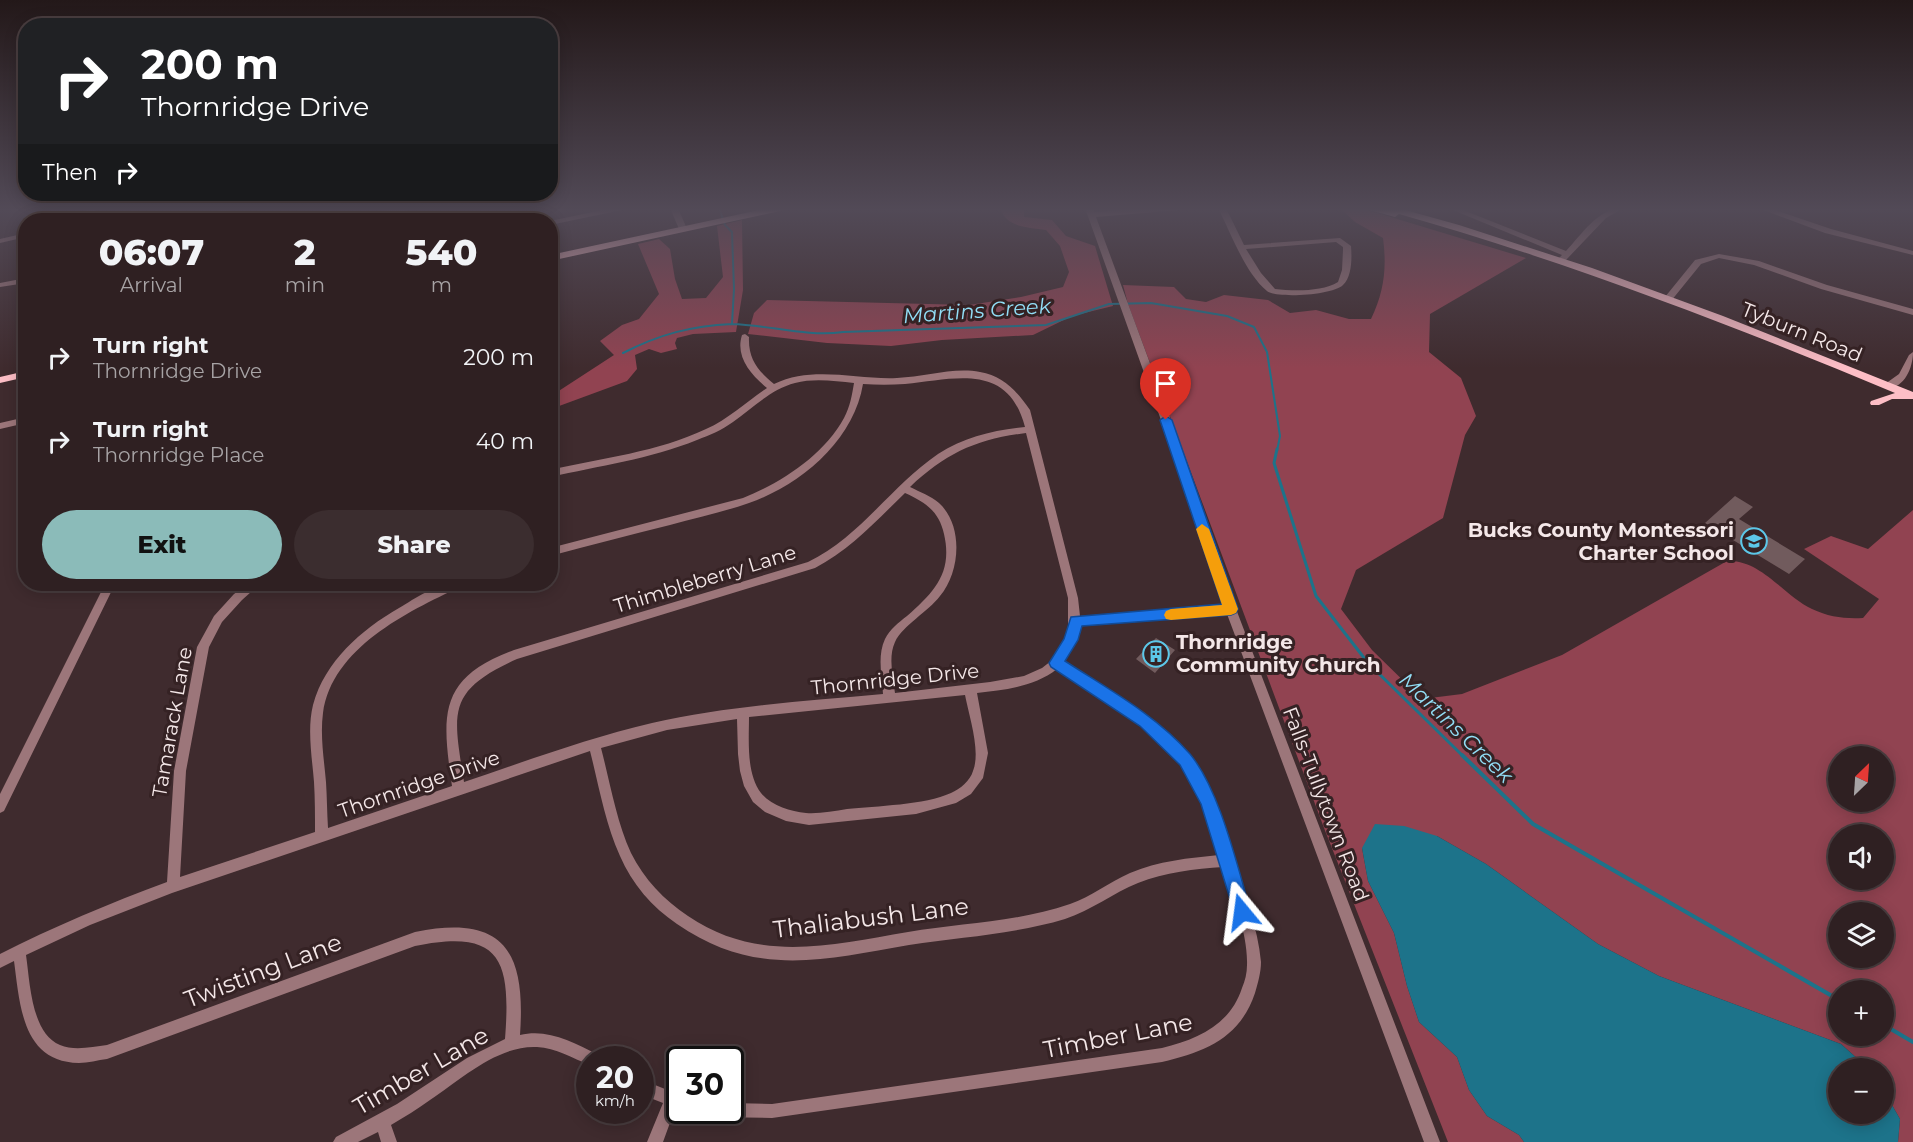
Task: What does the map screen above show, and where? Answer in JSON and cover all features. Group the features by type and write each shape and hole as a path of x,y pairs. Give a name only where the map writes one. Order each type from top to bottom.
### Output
{"main road":[{"name":"Tyburn Road","path":"1575,261 1913,397"},
{"path":"0,380 18,376"},
{"path":"1875,403 1891,396 1913,397"}],"street":[{"name":"Falls-Tullytown Road","path":"1108,261 1231,609 1432,1142"},
{"path":"1252,261 1270,289 1276,292 1335,287 1341,282 1345,261"},
{"path":"1668,299 1700,261"},
{"path":"1747,261 1824,287 1913,312"},
{"path":"0,285 18,282"},
{"path":"745,337 747,362 759,377 773,388"},
{"path":"1888,386 1902,376 1913,355"},
{"name":"Thornridge Drive","path":"0,961 94,916 173,887 594,745 668,725 1023,681 1046,671 1056,663 1071,640 1076,621 1073,598 1025,410 1014,393 1001,384 983,377 947,373 898,382 810,378 792,381 773,388 719,427 692,439 558,472"},
{"path":"558,550 729,506 769,491 801,468 841,431 853,409 859,381"},
{"path":"0,426 18,422"},
{"name":"Thimbleberry Lane","path":"459,789 450,715 459,691 475,674 514,655 824,560 847,543 933,461 958,446 988,434 1031,429"},
{"path":"890,698 887,660 890,641 896,632 940,591 950,570 952,556 944,514 933,503 903,488"},
{"path":"0,807 107,591"},
{"name":"Tamarack Lane","path":"173,887 180,771 203,647 218,619 246,591"},
{"path":"322,836 316,725 319,705 328,682 351,651 379,626 414,604 441,591"},
{"path":"1076,621 1231,609"},
{"name":"Timber Lane","path":"744,1111 772,1111 844,1102 1162,1055 1204,1044 1224,1031 1236,1017 1253,978 1254,964 1248,931 1204,790 1174,747 1145,722 1056,663"},
{"path":"743,714 746,767 754,794 760,802 778,813 793,818 821,818 933,805 952,799 967,790 979,774 982,753 970,689"},
{"name":"Thaliabush Lane","path":"594,745 621,842 644,886 658,900 713,938 746,951 796,953 1026,921 1071,911 1149,873 1198,863 1227,861"},
{"name":"Twisting Lane","path":"19,950 34,1028 42,1044 60,1055 81,1057 107,1052 415,939 440,933 472,934 487,941 508,962 514,991 512,1044"},
{"name":"Timber Lane","path":"341,1142 382,1121 470,1065 512,1044 537,1040 557,1043 576,1052"},
{"path":"655,1142 666,1120"},
{"path":"382,1121 389,1142"}],"shaded area":[{"path":"645,261 672,261 682,299 706,298 723,277 721,261 743,261 743,290 736,332 693,334 677,338 675,343 677,349 661,353 649,349 635,355 637,369 627,381 558,406 558,391 614,355 600,341 622,325 639,319 659,294"},
{"path":"1065,261 1100,261 1113,306 1072,316 1033,335 942,340 891,346 827,343 748,334 754,313 767,300 969,305 1021,297 1063,287 1069,272"},
{"path":"1385,261 1520,261 1430,314 1429,352 1461,378 1476,416 1465,435 1443,518 1356,570 1341,609 1372,650 1422,699 1462,694 1562,655 1727,561 1751,566 1818,612 1837,617 1863,618 1879,599 1804,549 1831,536 1868,549 1913,510 1913,1142 1898,1142 1900,1119 1894,1108 1894,1058 1857,1058 1843,1046 1894,1046 1894,980 1828,980 1828,1039 1659,976 1598,944 1486,864 1437,836 1362,848 1368,881 1394,933 1407,986 1419,1022 1457,1057 1469,1090 1487,1116 1519,1135 1524,1142 1448,1142 1324,828 1128,304 1123,285 1174,287 1186,299 1206,302 1224,295 1268,300 1290,313 1316,310 1349,319 1371,319 1379,299"}],"water":[{"path":"1375,824 1404,826 1437,836 1486,864 1598,944 1659,976 1828,1039 1828,1046 1843,1046 1857,1058 1828,1058 1828,1124 1894,1124 1894,1108 1900,1119 1898,1142 1524,1142 1519,1135 1487,1116 1469,1090 1457,1057 1419,1022 1407,986 1394,933 1368,881 1362,848"}],"building":[{"name":"Bucks County Montessori Charter School","path":"1735,496 1753,507 1739,519 1805,559 1789,574 1705,523"},
{"name":"Thornridge Community Church","path":"1156,638 1175,650 1155,673 1136,659"}],"waterway":[{"name":"Martins Creek","path":"732,324 733,261"},
{"name":"Martins Creek","path":"732,324 815,333 1046,325 1109,304 1151,303 1227,316 1254,327 1267,352 1280,436 1277,451"},
{"path":"623,353 676,332 732,324"},
{"name":"Martins Creek","path":"1277,449 1274,463 1316,596 1368,663 1464,757"},
{"name":"Martins Creek","path":"1462,755 1533,824 1828,994"},
{"name":"Martins Creek","path":"1894,1031 1913,1042"}],"slow traffic":[{"path":"1171,615 1231,609 1202,529"}],"place":[{"name":"Bucks County Montessori Charter School","path":"1754,541"},
{"name":"Thornridge Community Church","path":"1156,654"}],"route":[{"path":"1166,420 1231,609 1076,621 1071,640 1056,663 1145,722 1174,747 1185,760 1209,802 1242,912"}]}
